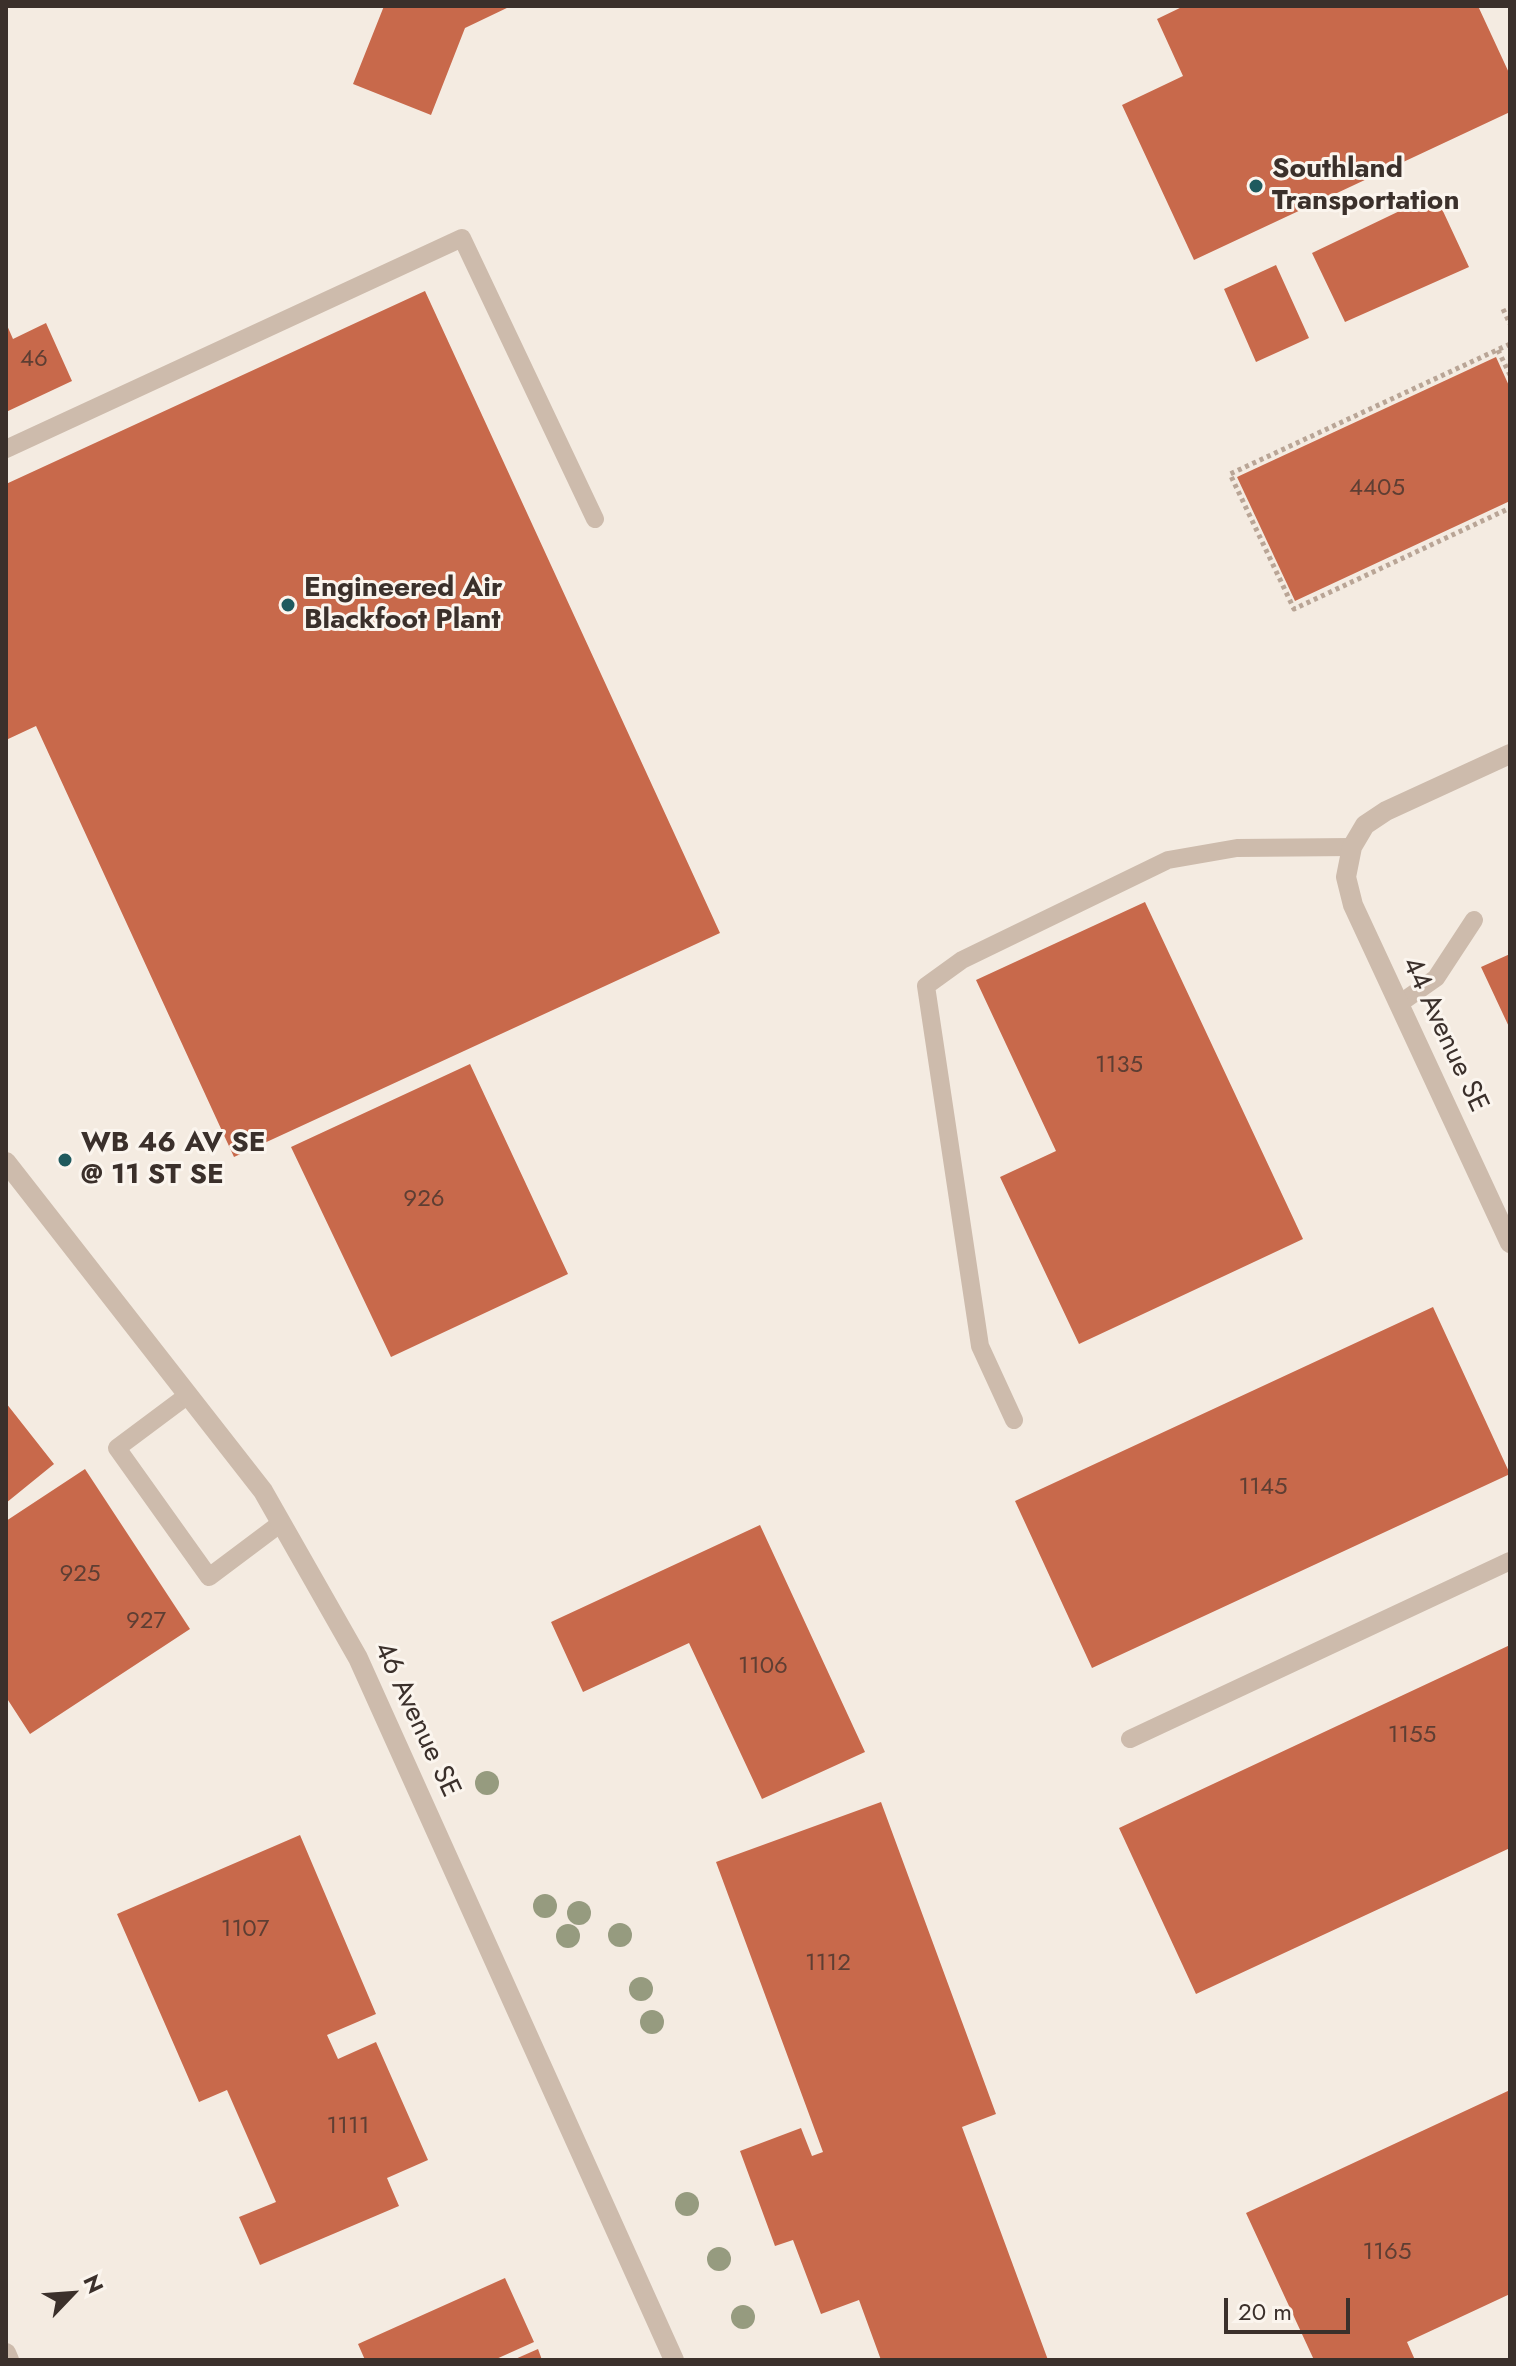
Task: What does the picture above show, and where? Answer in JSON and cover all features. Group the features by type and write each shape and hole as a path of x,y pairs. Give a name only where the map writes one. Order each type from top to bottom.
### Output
{"street":[{"path":"1352,847 1365,825 1386,811 1510,754"},
{"name":"44 Avenue SE","path":"1352,847 1346,877 1353,905 1510,1243"},
{"name":"46 Avenue SE","path":"6,1162 263,1491 358,1658 674,2360"},
{"path":"6,2353 9,2360"}],"lane":[{"path":"6,449 462,238 595,519"},
{"path":"1014,1420 980,1346 926,986 962,960 1168,860 1237,848 1352,847"},
{"path":"1399,1004 1436,978 1474,920"},
{"path":"188,1395 117,1448 209,1577 281,1523"},
{"path":"1130,1739 1510,1561"}],"path":[{"path":"1503,309 1510,324"},
{"path":"1510,344 1230,474 1294,609 1510,508"},
{"path":"1498,350 1510,375"}],"building":[{"path":"384,6 511,6 465,28 431,115 353,84"},
{"name":"Southland Transportation","path":"1184,6 1478,6 1510,75 1510,112 1194,260 1122,105 1183,76 1157,19"},
{"path":"1435,194 1469,267 1345,322 1312,253"},
{"path":"1276,265 1309,338 1256,362 1224,289"},
{"name":"Engineered Air Blackfoot Plant","path":"425,291 720,933 234,1157 36,726 6,740 6,484"},
{"path":"6,323 13,339 46,323 72,381 6,412"},
{"path":"1496,357 1510,388 1510,501 1295,601 1237,477"},
{"path":"1145,902 1303,1239 1079,1344 1000,1177 1056,1151 976,980"},
{"path":"1510,954 1510,1029 1481,967"},
{"path":"470,1064 568,1274 391,1357 291,1147"},
{"path":"1433,1307 1510,1474 1092,1668 1015,1501"},
{"path":"6,1403 54,1464 6,1503"},
{"path":"85,1469 190,1629 30,1734 6,1697 6,1521"},
{"path":"760,1525 865,1752 762,1799 689,1643 583,1692 551,1622"},
{"path":"1510,1645 1510,1848 1196,1994 1119,1828"},
{"path":"881,1802 996,2114 962,2127 1048,2360 881,2360 859,2300 821,2314 793,2240 775,2246 740,2151 801,2128 812,2156 823,2152 716,1862"},
{"path":"300,1835 376,2014 327,2035 338,2059 376,2042 428,2160 387,2178 399,2206 260,2265 239,2217 276,2202 227,2090 199,2102 117,1914"},
{"path":"1510,2090 1510,2294 1407,2342 1415,2360 1314,2360 1246,2213"},
{"path":"505,2278 534,2342 494,2360 365,2360 358,2344"},
{"path":"538,2349 542,2360 513,2360"}],"place":[{"name":"Southland Transportation","path":"1256,186"},
{"name":"Engineered Air Blackfoot Plant","path":"288,605"},
{"name":"WB 46 AV SE @ 11 ST SE","path":"65,1160"}]}
